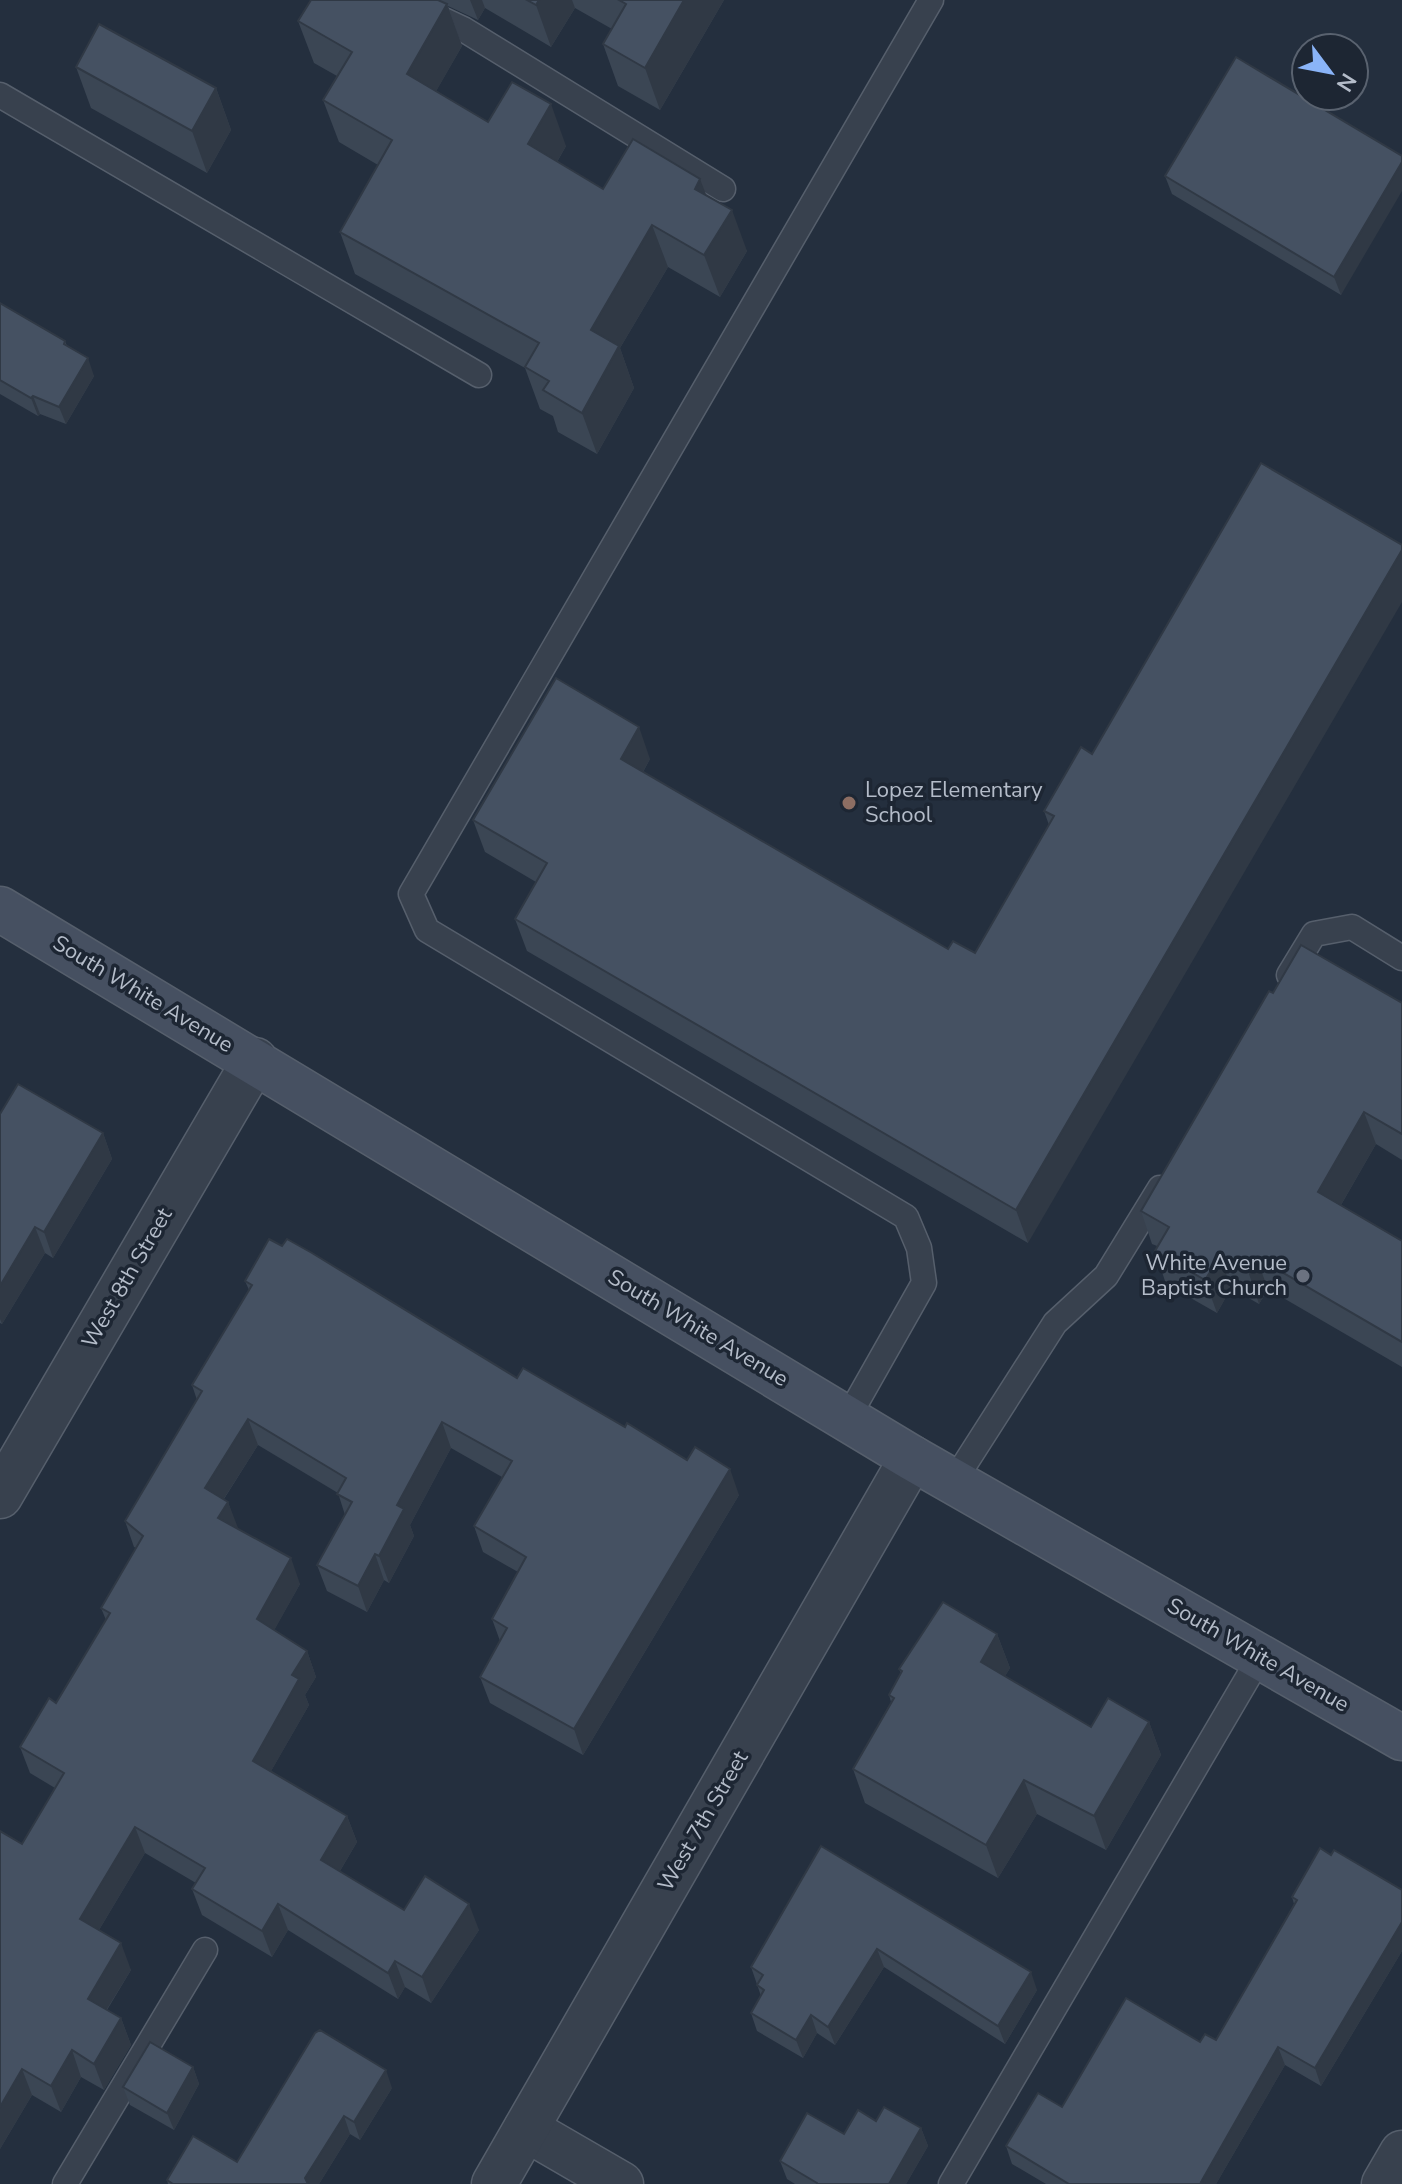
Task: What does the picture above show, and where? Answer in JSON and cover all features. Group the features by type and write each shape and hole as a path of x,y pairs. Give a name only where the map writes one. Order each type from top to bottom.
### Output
{"street":[{"name":"South White Avenue","path":"0,909 912,1458 1402,1738"},
{"name":"West 8th Street","path":"0,1496 255,1060"},
{"name":"West 7th Street","path":"494,2184 912,1458"},
{"path":"526,2129 621,2184"},
{"path":"1384,2184 1402,2153"}],"lane":[{"path":"401,0 463,29 723,189"},
{"path":"847,1419 924,1283 919,1248 906,1217 427,930 411,894 931,0"},
{"path":"0,95 479,375"},
{"path":"1274,1000 1314,934 1352,927 1402,958"},
{"path":"954,1481 1055,1323 1106,1276 1170,1171"},
{"path":"951,2184 1260,1657"},
{"path":"65,2184 205,1950"}],"building":[{"path":"311,0 438,0 447,4 407,74 488,122 512,82 551,104 528,144 603,189 633,139 700,179 695,189 732,210 704,255 652,225 591,330 619,346 582,413 543,390 549,381 525,367 539,343 340,232 392,140 323,100 352,52 298,21"},
{"path":"619,0 684,0 645,68 603,44 626,4"},
{"path":"99,24 216,88 192,131 76,67"},
{"path":"1236,57 1290,89 1290,112 1328,112 1402,156 1402,162 1334,277 1165,176"},
{"path":"0,303 88,358 59,407 33,396 31,398 0,380"},
{"path":"1261,463 1402,545 1402,550 1016,1210 515,919 547,863 473,820 556,678 639,727 621,759 948,949 953,941 975,953 1054,816 1044,811 1081,747 1092,754"},
{"path":"1301,945 1402,1003 1402,1134 1364,1112 1318,1192 1402,1241 1402,1342 1256,1257 1248,1271 1220,1256 1205,1280 1155,1251 1169,1227 1141,1211 1269,991 1273,993"},
{"path":"18,1084 103,1133 44,1232 35,1227 0,1286 0,1114"},
{"path":"269,1239 282,1246 287,1239 312,1253 517,1378 523,1368 625,1427 627,1423 687,1460 695,1447 730,1469 574,1729 480,1677 507,1628 492,1619 526,1557 474,1526 512,1461 442,1422 397,1505 404,1509 379,1556 375,1554 358,1586 317,1565 352,1502 337,1494 346,1478 248,1419 205,1488 228,1502 218,1518 291,1558 257,1619 307,1651 292,1675 299,1679 253,1761 347,1816 321,1860 404,1910 425,1876 469,1904 422,1977 395,1961 388,1973 278,1904 262,1931 192,1889 205,1868 135,1827 80,1919 121,1943 88,1999 121,2018 94,2064 72,2050 51,2086 22,2069 0,2107 0,1831 22,1844 64,1773 20,1747 49,1698 56,1703 110,1613 101,1608 143,1536 125,1521 202,1391 192,1385 252,1285 245,1281"},
{"path":"943,1602 997,1634 981,1662 1091,1727 1108,1698 1149,1722 1094,1816 1024,1780 986,1845 853,1769 894,1698 889,1695 902,1671 899,1669"},
{"path":"821,1846 1031,1972 998,2026 877,1949 828,2027 811,2015 796,2040 751,2013 764,1990 757,1985 763,1975 751,1967"},
{"path":"1320,1848 1331,1855 1334,1850 1402,1890 1402,1922 1315,2068 1278,2047 1201,2182 1205,2184 1069,2184 1006,2146 1038,2093 1062,2107 1126,1998 1200,2042 1205,2034 1216,2040 1297,1900 1292,1897"},
{"path":"320,2030 386,2070 354,2122 344,2116 305,2178 308,2184 173,2184 167,2180 193,2136 237,2162 315,2033"},
{"path":"150,2042 193,2067 167,2113 123,2087"},
{"path":"884,2107 921,2128 889,2184 817,2184 780,2161 807,2113 844,2134 858,2110 876,2121"}],"place":[{"name":"Lopez Elementary School","path":"849,803"},
{"name":"White Avenue Baptist Church","path":"1303,1276"}]}
